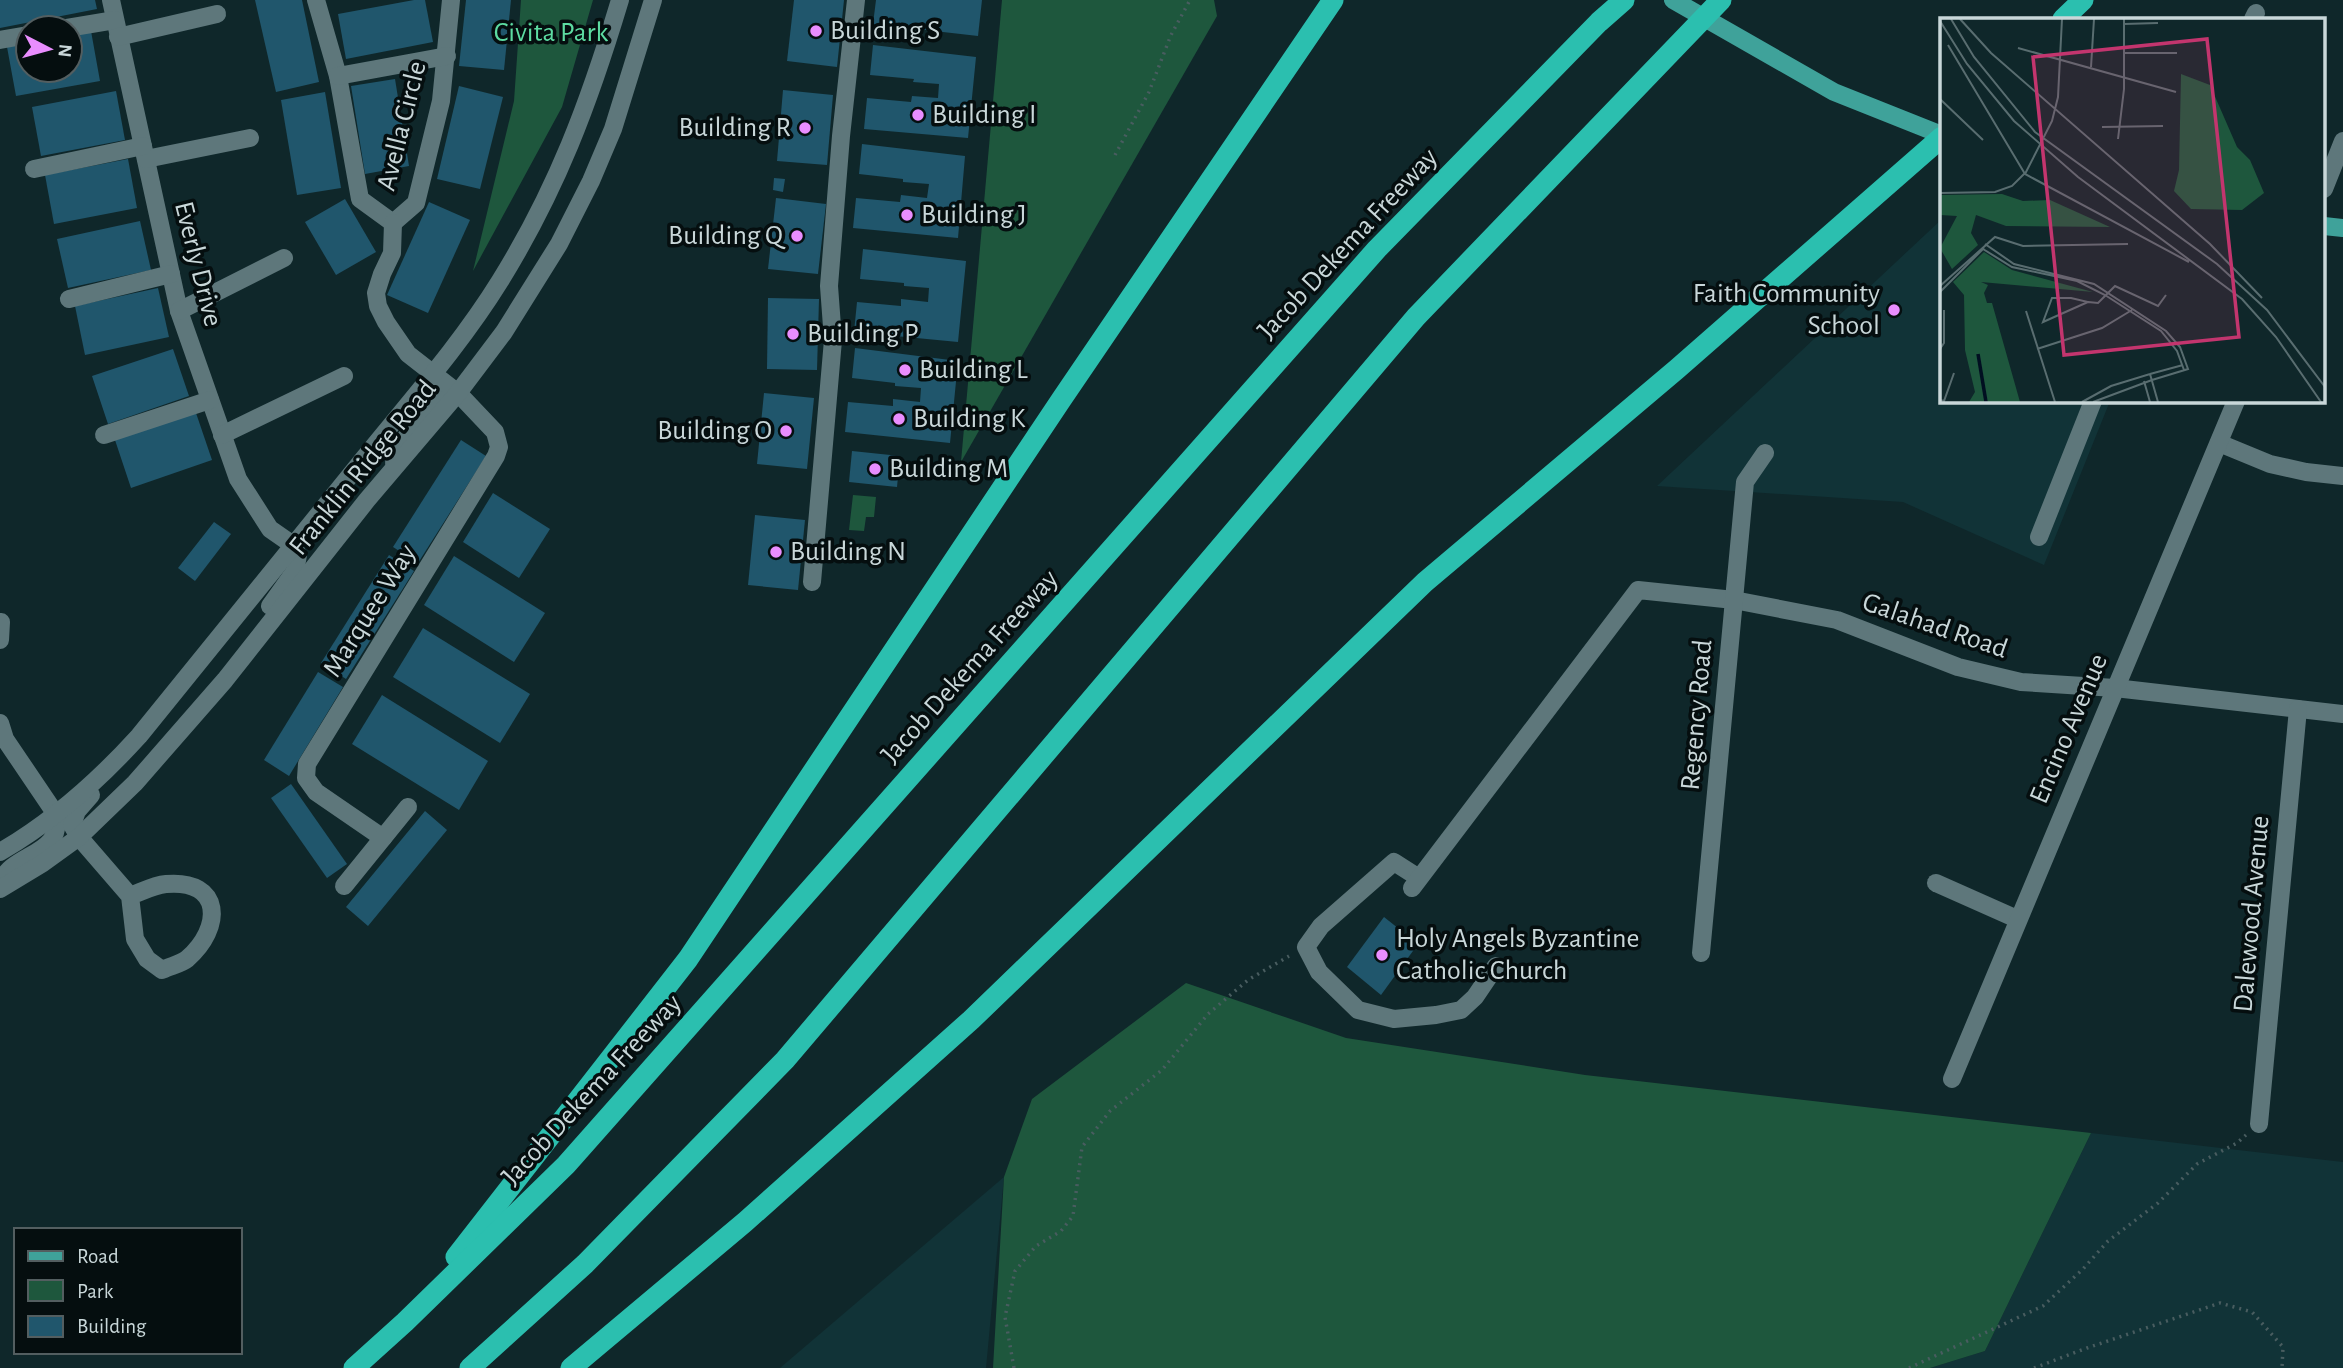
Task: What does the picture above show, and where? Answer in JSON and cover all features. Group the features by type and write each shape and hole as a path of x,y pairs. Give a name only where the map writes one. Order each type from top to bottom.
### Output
{"highway":[{"path":"405,1322 688,959 1061,400 1333,0"},
{"name":"Jacob Dekema Freeway","path":"354,1368 566,1165 1377,249 1599,22 1624,0"},
{"path":"470,1368 585,1264 785,1060 1416,317 1721,0"},
{"path":"2064,18 2082,0"},
{"path":"571,1368 746,1222 971,1020 1425,582 1677,369 1940,138"}],"main road":[{"path":"1673,0 1834,92 1940,135"}],"street":[{"name":"Everly Drive","path":"111,0 179,311 238,478 270,529 293,545"},
{"name":"Avella Circle","path":"316,0 338,76 360,199 393,223 416,203 441,101 451,0"},
{"name":"Franklin Ridge Road","path":"0,852 35,830 111,767 139,736 433,373 485,303 525,238 567,156 601,64 620,0"},
{"name":"Franklin Ridge Road","path":"0,887 43,863 79,837 135,783 259,638 458,393 504,332 533,289 575,213 613,129 653,0"},
{"path":"812,582 833,340 829,286 841,136 856,0"},
{"path":"84,28 117,28 217,14"},
{"path":"338,76 447,56"},
{"path":"34,169 250,138"},
{"path":"2326,184 2343,141"},
{"name":"Marquee Way","path":"383,838 316,792 306,778 307,764 499,447 495,432 458,393 408,354 386,322 376,293 392,253 393,223"},
{"path":"179,311 284,258"},
{"path":"69,299 171,274"},
{"path":"458,393 448,375 451,364 484,318 485,303"},
{"path":"392,472 401,442 432,406 439,393 433,373"},
{"path":"222,435 344,376"},
{"path":"104,435 210,400"},
{"path":"2039,537 2093,402"},
{"name":"Encino Avenue","path":"1952,1079 2236,402"},
{"path":"2219,443 2270,464 2343,476"},
{"name":"Regency Road","path":"1701,953 1745,482 1765,453"},
{"path":"259,638 259,621 295,571 298,555 293,545"},
{"name":"Galahad Road","path":"1306,947 1321,926 1394,862 1415,883 1638,590 1734,600 1837,620 1958,667 2021,682 2115,688 2343,714"},
{"path":"0,640 1,622"},
{"name":"Dalewood Avenue","path":"2259,1124 2298,709"},
{"path":"0,723 5,739 55,813 58,826 55,838 11,868 2,878 0,887"},
{"path":"111,767 107,778 76,811 72,825 79,837 130,896 135,939 146,959 162,970 186,960 211,931 211,903 202,891 165,884 130,896"},
{"path":"344,886 408,807"},
{"path":"1936,883 2017,919"},
{"path":"1306,947 1319,972 1357,1010 1394,1019 1461,1010 1475,997 1496,965"}],"path":[{"path":"1115,155 1149,92 1171,35 1190,0"},
{"path":"1014,1368 1005,1317 1016,1271 1035,1245 1061,1231 1073,1216 1082,1147 1110,1111 1162,1070 1208,1014 1248,980 1306,947"},
{"path":"1909,1368 2043,1306 2083,1269 2108,1241 2158,1203 2197,1164 2237,1143 2259,1124"},
{"path":"2034,1368 2220,1303 2252,1312 2283,1347 2281,1368"}],"shaded area":[{"name":"Faith Community School","path":"1940,221 1940,402 2110,402 2044,565 1903,502 1657,486"},
{"path":"2091,1133 2343,1162 2343,1368 1930,1368 1985,1351"},
{"path":"1004,1177 986,1368 780,1368"}],"green space":[{"name":"Civita Park","path":"521,0 593,0 562,107 473,271 514,101"},
{"path":"1002,0 1214,0 1217,16 961,462"},
{"path":"853,495 876,497 874,517 866,517 864,531 849,530"},
{"path":"1186,983 1346,1038 1585,1075 2091,1133 1985,1351 1930,1368 993,1368 1004,1177 1032,1099"}],"building":[{"path":"0,0 95,0 97,9 71,14 14,14 14,25 0,28"},
{"path":"255,0 302,0 319,82 276,92"},
{"path":"425,0 433,42 346,59 338,14"},
{"path":"466,0 511,0 504,70 459,66"},
{"name":"Building S","path":"794,0 844,0 837,67 787,61"},
{"path":"876,0 982,0 978,36 873,24"},
{"path":"91,31 100,81 84,84 84,32"},
{"path":"873,45 976,57 968,138 864,129 867,98 911,102 912,96 938,98 939,84 870,75"},
{"path":"14,46 14,84 83,84 16,96 7,47"},
{"path":"395,79 409,166 365,174 351,86"},
{"path":"459,86 503,97 480,189 437,179"},
{"name":"Building R","path":"783,90 833,95 827,165 777,161"},
{"path":"116,91 125,140 41,156 32,107"},
{"path":"325,92 341,188 297,195 281,100"},
{"path":"862,144 965,156 958,238 853,228 856,198 900,202 901,195 927,198 929,184 859,174"},
{"path":"128,159 137,208 54,224 45,175"},
{"path":"774,178 785,179 783,192 773,190"},
{"name":"Building Q","path":"776,198 826,204 818,274 768,269"},
{"path":"345,199 376,252 336,275 305,222"},
{"path":"429,202 470,220 428,313 387,295"},
{"path":"140,221 151,270 68,288 57,239"},
{"path":"863,249 966,261 958,342 854,332 857,302 901,306 901,299 928,302 929,288 860,279"},
{"path":"158,288 169,337 85,355 75,306"},
{"name":"Building P","path":"768,298 819,299 817,370 767,369"},
{"path":"855,348 958,361 950,443 845,432 848,402 893,406 893,399 920,402 921,388 852,378"},
{"path":"173,349 189,396 108,424 92,376"},
{"name":"Building O","path":"764,393 814,398 807,469 757,464"},
{"path":"196,413 212,460 131,488 115,440"},
{"path":"461,440 486,456 418,563 393,547"},
{"name":"Building M","path":"852,451 900,456 897,487 849,482"},
{"path":"493,493 550,529 519,578 463,542"},
{"name":"Building N","path":"755,515 805,520 798,590 748,585"},
{"path":"214,522 231,534 195,581 178,568"},
{"path":"389,555 414,571 346,679 321,663"},
{"path":"454,556 545,613 514,662 424,605"},
{"path":"423,628 530,694 500,743 393,677"},
{"path":"318,672 343,687 289,776 264,760"},
{"path":"382,695 488,761 459,810 352,744"},
{"path":"291,784 347,864 327,878 271,798"},
{"path":"425,811 447,830 368,926 346,907"},
{"name":"Holy Angels Byzantine Catholic Church","path":"1384,917 1418,944 1381,995 1347,967"}],"place":[{"name":"Building S","path":"816,31"},
{"name":"Building I","path":"918,115"},
{"name":"Building R","path":"805,128"},
{"name":"Building J","path":"907,215"},
{"name":"Building Q","path":"797,236"},
{"name":"Faith Community School","path":"1894,310"},
{"name":"Building P","path":"793,334"},
{"name":"Building L","path":"905,370"},
{"name":"Building K","path":"899,419"},
{"name":"Building O","path":"786,431"},
{"name":"Building M","path":"875,469"},
{"name":"Building N","path":"776,552"},
{"name":"Holy Angels Byzantine Catholic Church","path":"1382,955"}]}
